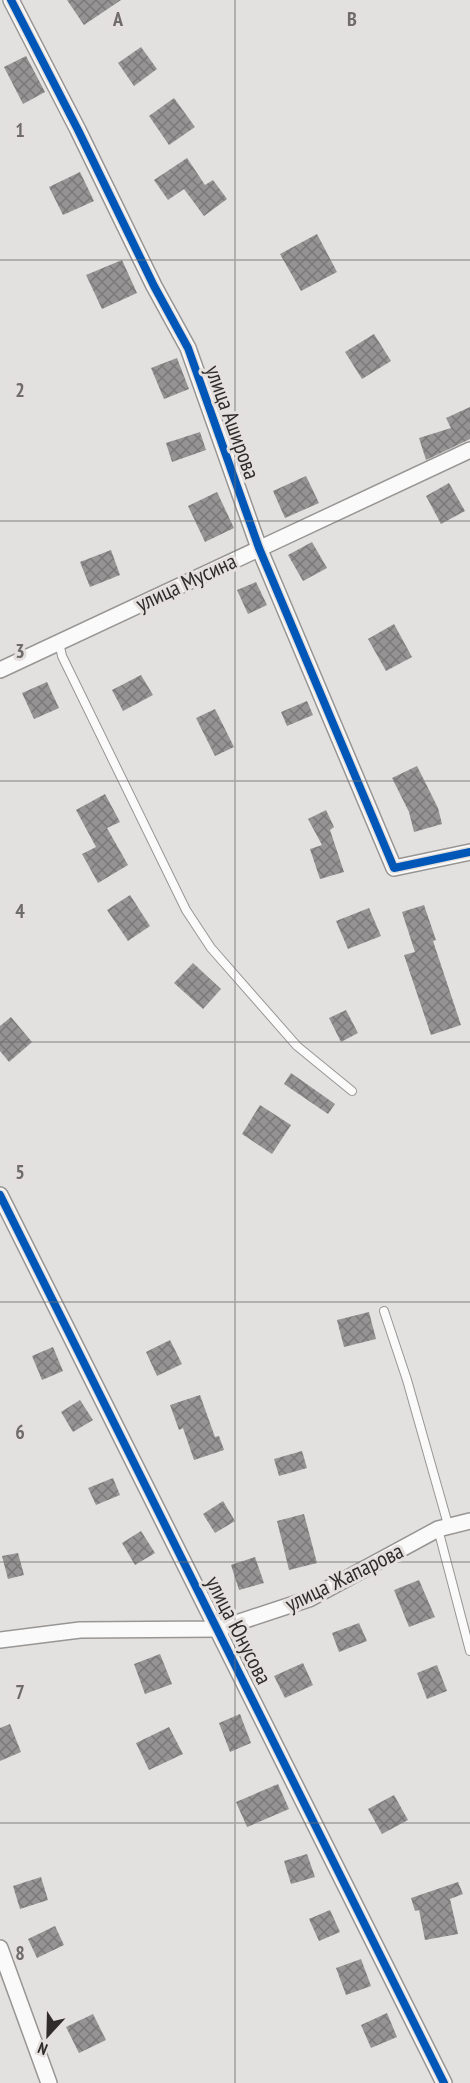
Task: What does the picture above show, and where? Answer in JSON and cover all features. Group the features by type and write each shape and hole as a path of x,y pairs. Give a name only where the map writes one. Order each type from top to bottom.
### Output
{"street":[{"name":"улица Аширова","path":"11,0 154,286 188,348 259,548 394,868 470,852"},
{"name":"улица Мусина","path":"0,670 470,450"},
{"name":"улица Юнусова","path":"0,1195 444,2083"},
{"name":"улица Жапарова","path":"0,1641 80,1630 218,1629 309,1599 443,1529 470,1521"},
{"path":"0,1948 50,2083"}],"lane":[{"path":"59,642 63,656 186,910 212,948 297,1046 352,1091"},
{"path":"384,1311 407,1380 470,1651"}],"building":[{"path":"67,0 121,0 84,25"},
{"path":"141,47 157,69 134,86 118,63"},
{"path":"26,56 45,92 23,104 4,67"},
{"path":"174,98 195,127 169,145 149,116"},
{"path":"187,158 205,185 213,180 227,199 204,216 184,189 168,200 154,180"},
{"path":"80,172 94,201 63,215 49,187"},
{"path":"317,234 337,272 301,291 280,254"},
{"path":"122,260 137,293 102,309 86,275"},
{"path":"374,334 391,361 362,379 345,352"},
{"path":"177,358 189,389 164,399 151,368"},
{"path":"470,407 470,439 426,460 419,438 451,428 446,418"},
{"path":"200,432 206,450 172,462 166,443"},
{"path":"306,476 319,503 285,518 273,491"},
{"path":"449,483 465,511 441,524 426,496"},
{"path":"217,492 234,528 205,542 188,506"},
{"path":"312,542 327,568 303,581 288,555"},
{"path":"111,550 120,575 90,587 80,562"},
{"path":"256,582 267,605 248,614 237,590"},
{"path":"394,624 412,657 386,671 368,639"},
{"path":"141,675 153,695 123,711 112,690"},
{"path":"47,682 59,708 34,719 22,693"},
{"path":"307,701 313,715 287,726 281,712"},
{"path":"215,709 234,747 215,756 196,718"},
{"path":"417,766 438,808 442,824 414,832 409,812 392,778"},
{"path":"105,794 120,822 107,828 128,865 98,883 82,854 96,847 76,810"},
{"path":"326,810 334,827 330,830 344,872 320,879 310,849 322,845 308,819"},
{"path":"130,895 150,926 128,941 107,910"},
{"path":"424,905 436,940 433,941 461,1025 431,1035 404,955 415,952 402,912"},
{"path":"369,908 381,936 348,949 336,921"},
{"path":"193,963 221,989 203,1009 174,983"},
{"path":"346,1010 358,1033 341,1042 329,1018"},
{"path":"11,1017 32,1042 9,1062 0,1051 0,1026"},
{"path":"291,1073 335,1104 328,1114 284,1084"},
{"path":"260,1105 291,1125 272,1154 242,1134"},
{"path":"369,1312 376,1339 344,1347 337,1320"},
{"path":"170,1340 182,1364 157,1376 146,1352"},
{"path":"53,1347 63,1371 42,1380 32,1356"},
{"path":"200,1395 215,1437 219,1436 224,1450 194,1460 183,1428 179,1430 170,1405"},
{"path":"80,1400 93,1420 73,1432 61,1412"},
{"path":"302,1451 307,1468 279,1476 274,1459"},
{"path":"113,1478 120,1495 96,1505 88,1488"},
{"path":"223,1501 235,1521 215,1533 203,1514"},
{"path":"304,1514 317,1563 289,1570 277,1521"},
{"path":"141,1531 155,1553 135,1565 122,1543"},
{"path":"18,1553 24,1575 8,1579 2,1556"},
{"path":"255,1557 264,1583 239,1590 231,1565"},
{"path":"419,1580 435,1617 409,1627 394,1590"},
{"path":"359,1623 367,1641 339,1652 332,1633"},
{"path":"160,1654 172,1684 145,1694 134,1664"},
{"path":"303,1663 313,1685 285,1698 274,1676"},
{"path":"437,1665 447,1691 427,1699 417,1673"},
{"path":"240,1714 251,1743 230,1752 219,1723"},
{"path":"10,1724 21,1752 0,1761 0,1728"},
{"path":"169,1727 183,1754 149,1770 136,1743"},
{"path":"278,1784 289,1809 247,1827 236,1802"},
{"path":"394,1795 408,1820 382,1834 368,1809"},
{"path":"307,1854 315,1877 291,1884 284,1861"},
{"path":"41,1877 48,1900 20,1909 13,1886"},
{"path":"458,1882 463,1894 450,1899 458,1934 425,1940 419,1910 415,1911 411,1898"},
{"path":"330,1910 340,1932 319,1941 309,1919"},
{"path":"55,1926 64,1945 37,1958 28,1939"},
{"path":"361,1959 371,1986 346,1995 336,1968"},
{"path":"387,2013 397,2037 371,2048 361,2025"},
{"path":"93,2014 106,2040 79,2053 66,2027"}],"cycle path":[{"path":"11,0 154,286 188,348 259,548 394,868 470,852"},
{"path":"0,1195 444,2083"}]}
